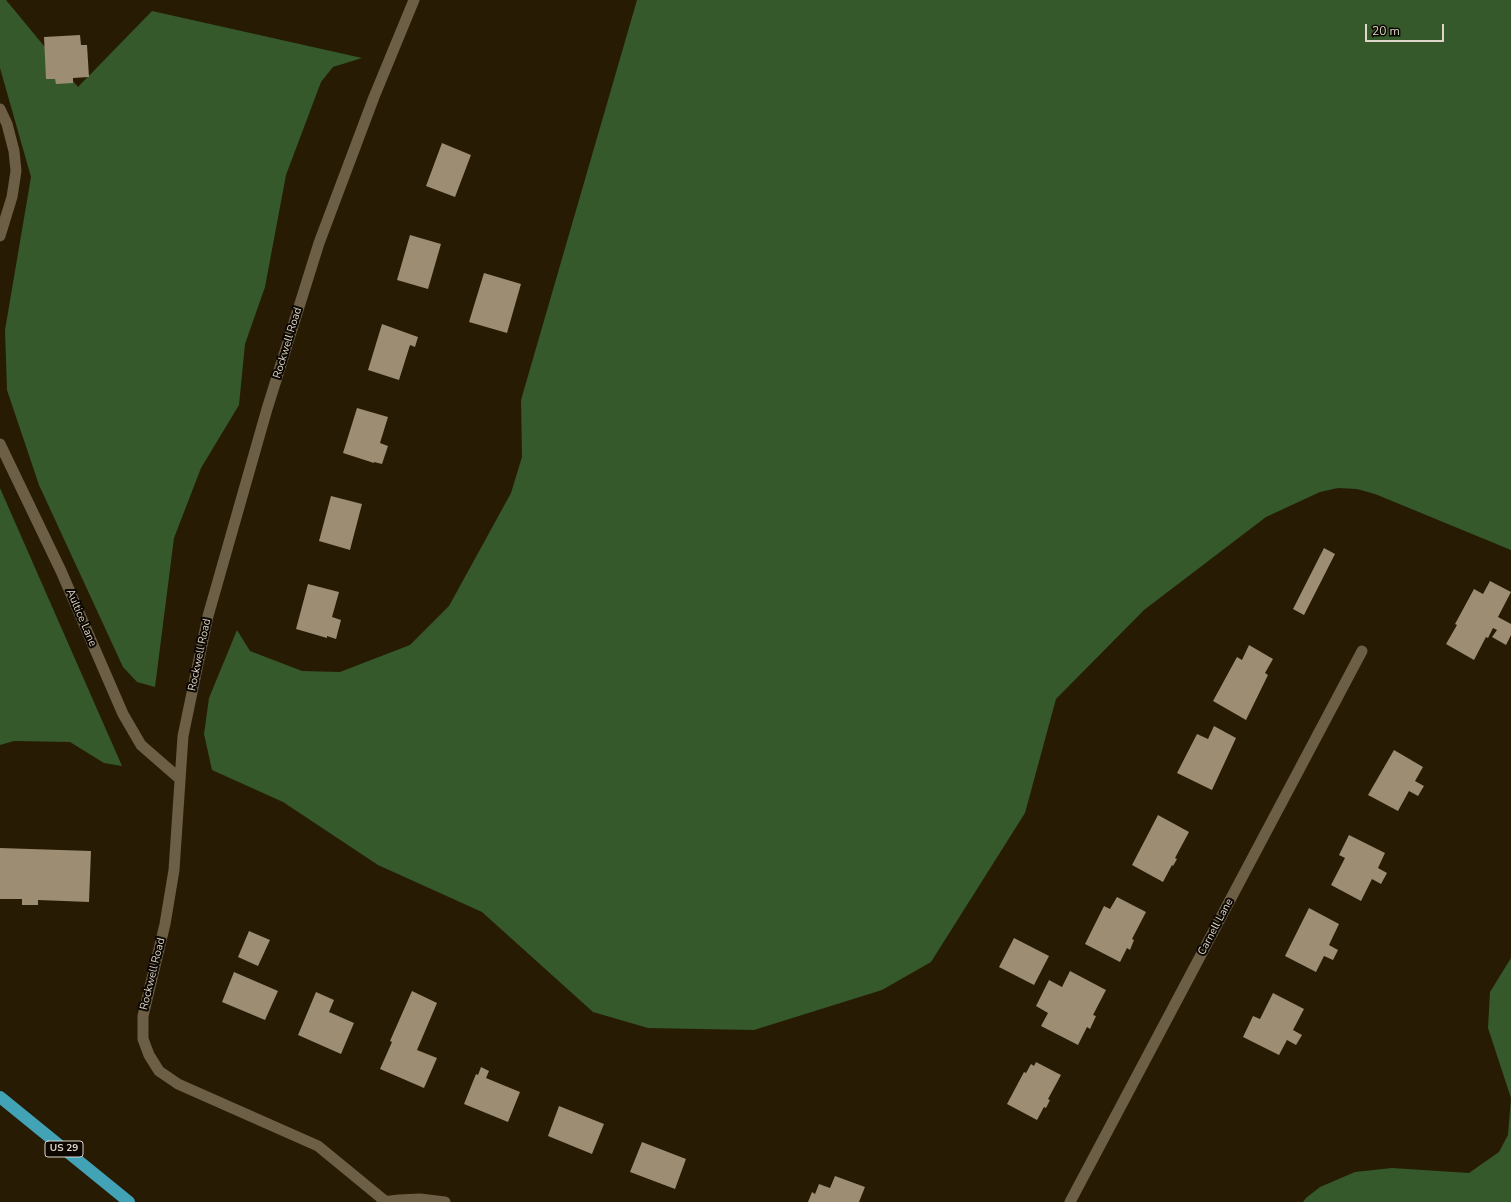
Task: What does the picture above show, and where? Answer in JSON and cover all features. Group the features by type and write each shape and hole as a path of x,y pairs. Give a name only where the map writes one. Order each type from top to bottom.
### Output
{"highway":[{"name":"US 29","path":"0,1097 129,1202"}],"street":[{"name":"Rockwell Road","path":"384,1202 318,1146 178,1084 159,1071 149,1055 143,1039 143,1016 165,924 174,870 183,736 208,616 267,409 319,243 374,97 414,0"},
{"path":"0,109 7,124 14,151 16,171 12,197 0,236"},
{"name":"Aultice Lane","path":"0,444 61,571 123,714 141,745 180,779"},
{"name":"Carnell Lane","path":"1070,1202 1362,651"},
{"path":"384,1202 420,1199 446,1202"}],"green space":[{"path":"0,0 6,0 78,87 152,11 362,58 333,67 321,82 286,175 265,287 245,344 239,405 201,468 174,538 155,687 137,682 123,667 39,485 7,390 5,330 31,177 0,68"},
{"path":"637,0 1511,0 1511,550 1375,494 1357,489 1338,488 1320,492 1266,517 1144,610 1056,699 1025,813 931,962 882,990 754,1030 648,1028 593,1012 482,912 378,865 283,802 212,770 204,734 209,698 237,630 250,651 302,671 340,672 410,645 449,606 511,493 522,457 521,400"},
{"path":"0,488 122,766 104,763 70,742 14,741 0,745"},
{"path":"1511,958 1511,1098 1488,1028 1490,992"},
{"path":"1511,1098 1511,1202 1303,1202 1320,1187 1355,1172 1392,1168 1469,1173 1499,1152 1508,1135"}],"building":[{"path":"80,35 81,45 87,45 89,77 73,78 73,83 56,84 55,79 46,79 44,37"},
{"path":"442,143 471,155 455,197 426,186"},
{"path":"410,235 441,244 428,289 397,280"},
{"path":"484,273 521,284 507,333 469,322"},
{"path":"382,324 418,337 415,347 410,345 399,380 368,370"},
{"path":"357,408 388,417 380,443 388,446 382,464 374,463 343,453"},
{"path":"331,496 362,504 350,550 319,541"},
{"path":"1324,548 1335,554 1304,615 1293,609"},
{"path":"1490,581 1511,592 1498,617 1511,624 1511,635 1506,645 1492,637 1497,630 1493,628 1488,638 1486,637 1474,660 1446,644 1474,589 1483,594"},
{"path":"308,584 339,592 332,617 341,620 336,639 327,636 327,638 296,629"},
{"path":"1249,645 1273,659 1265,673 1268,675 1246,720 1213,701 1237,657 1242,660"},
{"path":"1214,726 1236,738 1212,790 1177,773 1197,734 1208,739"},
{"path":"1394,750 1423,767 1415,781 1424,786 1418,796 1409,791 1398,811 1368,795"},
{"path":"1158,815 1189,832 1175,858 1177,859 1163,882 1132,865"},
{"path":"1349,835 1385,853 1378,868 1387,873 1381,884 1372,879 1361,901 1331,885 1345,858 1339,855"},
{"path":"0,848 91,851 89,902 38,900 38,905 22,905 22,899 0,899"},
{"path":"1117,897 1146,912 1132,939 1134,940 1130,950 1127,948 1120,962 1085,944 1104,906 1110,909"},
{"path":"1309,908 1339,924 1329,945 1338,950 1333,960 1324,956 1316,972 1285,956"},
{"path":"249,931 270,940 258,966 238,957"},
{"path":"1014,938 1049,956 1034,985 999,967"},
{"path":"1070,971 1106,990 1093,1015 1096,1016 1090,1029 1087,1027 1078,1045 1041,1026 1048,1013 1036,1006 1049,980 1062,987"},
{"path":"234,972 278,991 265,1020 222,1002"},
{"path":"412,991 437,1003 417,1050 437,1058 424,1088 380,1069 392,1042 390,1041"},
{"path":"316,992 334,1000 329,1012 354,1023 341,1054 298,1035"},
{"path":"1273,993 1304,1009 1293,1030 1302,1035 1296,1045 1287,1040 1279,1055 1243,1037 1253,1016 1260,1019"},
{"path":"1036,1062 1061,1075 1048,1099 1050,1100 1046,1108 1044,1107 1037,1120 1007,1104 1024,1072 1026,1073 1031,1064 1034,1066"},
{"path":"481,1067 489,1071 486,1078 520,1092 508,1122 464,1104 476,1074 478,1075"},
{"path":"559,1106 604,1124 592,1154 548,1136"},
{"path":"642,1142 686,1159 675,1189 630,1172"},
{"path":"835,1176 865,1187 859,1202 808,1202 812,1192 815,1194 819,1184 830,1188"}]}
